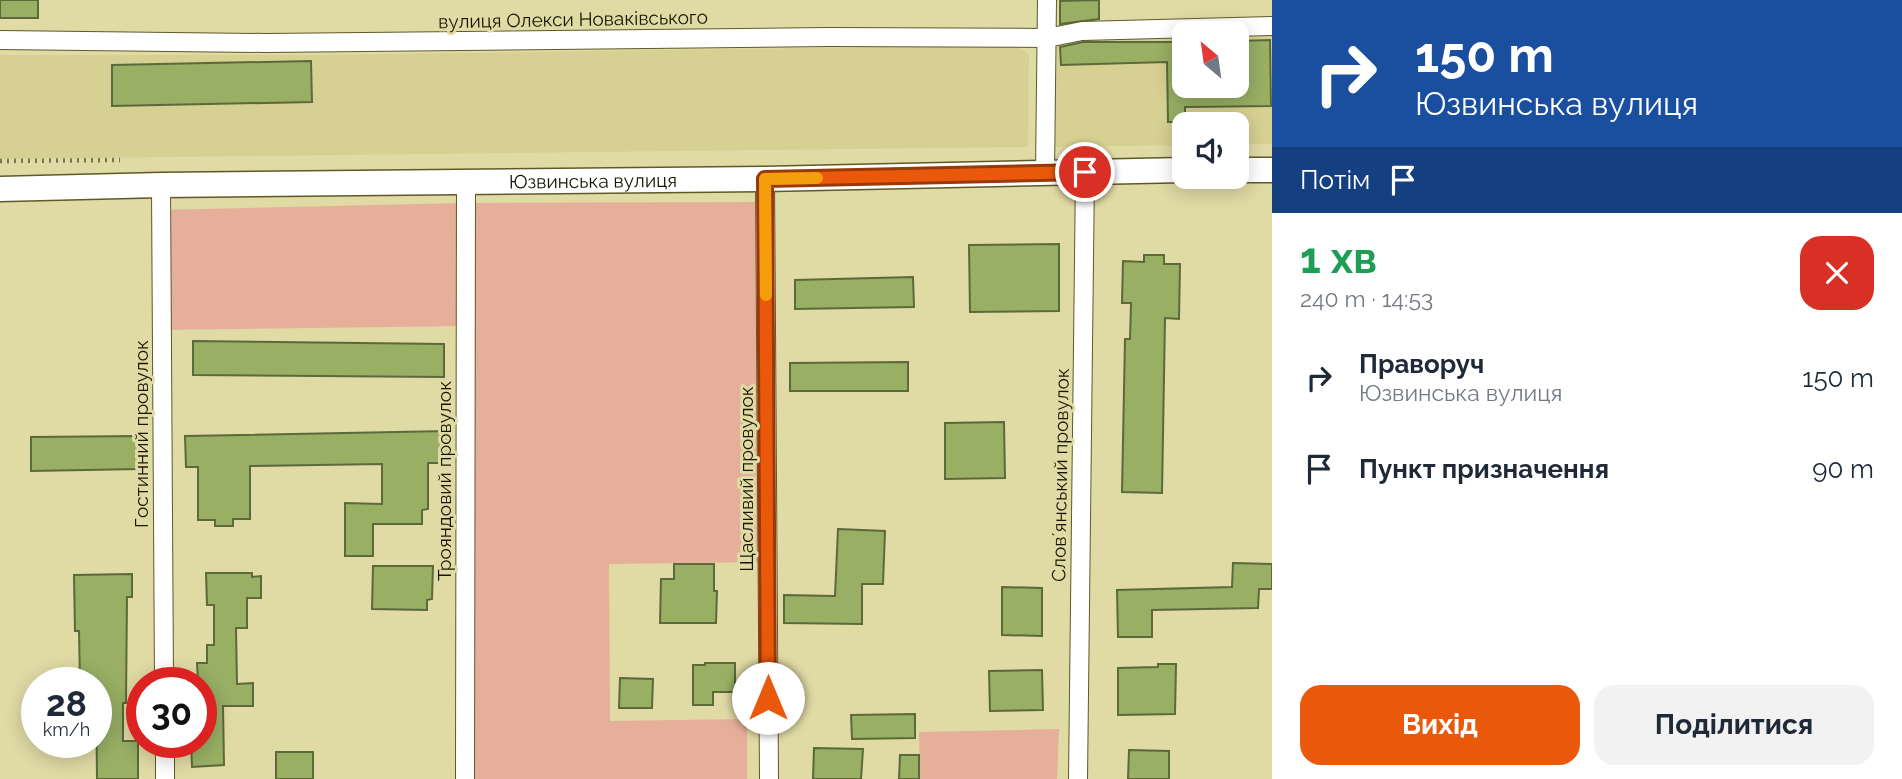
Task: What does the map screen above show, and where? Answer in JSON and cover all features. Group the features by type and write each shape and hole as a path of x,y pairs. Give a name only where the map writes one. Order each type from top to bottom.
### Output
{"main road":[{"name":"Юзвинська вулиця","path":"0,189 765,179 1172,170"},
{"path":"1249,170 1272,170"}],"street":[{"path":"1045,173 1047,0"},
{"name":"вулиця Олекси Новаківського","path":"0,40 266,43 829,37 1047,38 1082,30 1272,26"},
{"name":"Словʼянський провулок","path":"1078,779 1085,172"},
{"name":"Щасливий провулок","path":"765,179 769,779"},
{"name":"Трояндовий провулок","path":"465,779 466,183"},
{"name":"Гостинний провулок","path":"161,185 164,667"},
{"path":"165,758 165,779"}],"shaded area":[{"path":"1250,31 1272,31 1272,144 1249,144 1249,112 1172,112 1172,145 1051,147 1052,42 1084,35 1172,33 1172,98 1250,98"},
{"path":"1015,45 1029,54 1028,147 0,159 0,55 321,55"},
{"path":"765,202 767,562 609,564 610,721 747,719 747,779 465,779 465,326 162,330 161,210 465,203"},
{"path":"1059,729 1057,779 920,779 919,732"}],"building":[{"path":"0,0 38,0 38,18 0,18"},
{"path":"1099,0 1099,19 1060,24 1060,1"},
{"path":"1270,40 1271,106 1185,107 1185,112 1172,112 1172,122 1168,122 1167,62 1061,65 1060,47 1083,42 1172,42 1172,98 1250,98 1250,41"},
{"path":"311,61 312,102 112,106 112,65"},
{"path":"1059,244 1059,311 970,312 969,245"},
{"path":"1144,255 1164,255 1164,264 1180,264 1179,319 1165,318 1162,493 1122,492 1125,339 1130,339 1131,303 1122,303 1123,261 1144,262"},
{"path":"913,277 914,307 795,309 795,280"},
{"path":"193,341 444,344 444,377 193,375"},
{"path":"908,362 908,391 790,391 790,363"},
{"path":"1004,422 1005,478 945,479 945,423"},
{"path":"447,431 447,463 428,463 428,509 422,510 422,524 373,524 373,556 345,556 345,503 382,504 382,464 250,466 250,519 233,519 233,526 215,526 215,520 198,520 198,467 186,467 185,436"},
{"path":"140,436 140,469 31,471 31,437"},
{"path":"838,529 885,531 883,584 862,584 862,624 784,623 784,595 835,596"},
{"path":"1233,563 1272,564 1272,589 1259,589 1258,608 1152,610 1152,637 1118,637 1117,590 1232,587"},
{"path":"674,564 714,564 716,623 660,623 661,579 674,579"},
{"path":"373,566 433,566 432,599 427,600 427,610 372,609"},
{"path":"206,573 252,573 252,577 261,576 261,598 247,598 247,628 236,628 237,684 253,683 253,706 223,706 224,765 192,767 192,758 217,758 217,667 197,667 197,663 207,663 207,645 214,645 214,605 207,605"},
{"path":"132,574 132,597 127,597 123,741 126,741 126,758 138,758 138,779 97,779 97,758 112,758 112,667 80,667 79,631 75,631 74,575"},
{"path":"1002,587 1042,588 1042,636 1002,635"},
{"path":"735,663 735,692 713,692 713,705 693,705 693,665"},
{"path":"1158,664 1176,664 1175,714 1118,715 1118,668 1158,667"},
{"path":"1042,670 1043,710 990,711 989,671"},
{"path":"620,678 653,679 652,708 619,708"},
{"path":"915,714 915,738 852,739 851,715"},
{"path":"814,748 863,749 861,779 813,779"},
{"path":"1129,750 1169,751 1169,779 1128,779"},
{"path":"276,752 313,752 313,779 276,779"},
{"path":"900,755 919,755 919,779 899,779"}],"slow traffic":[{"path":"766,295 765,179 817,178"}],"route":[{"path":"768,698 765,179 1085,172"}]}
